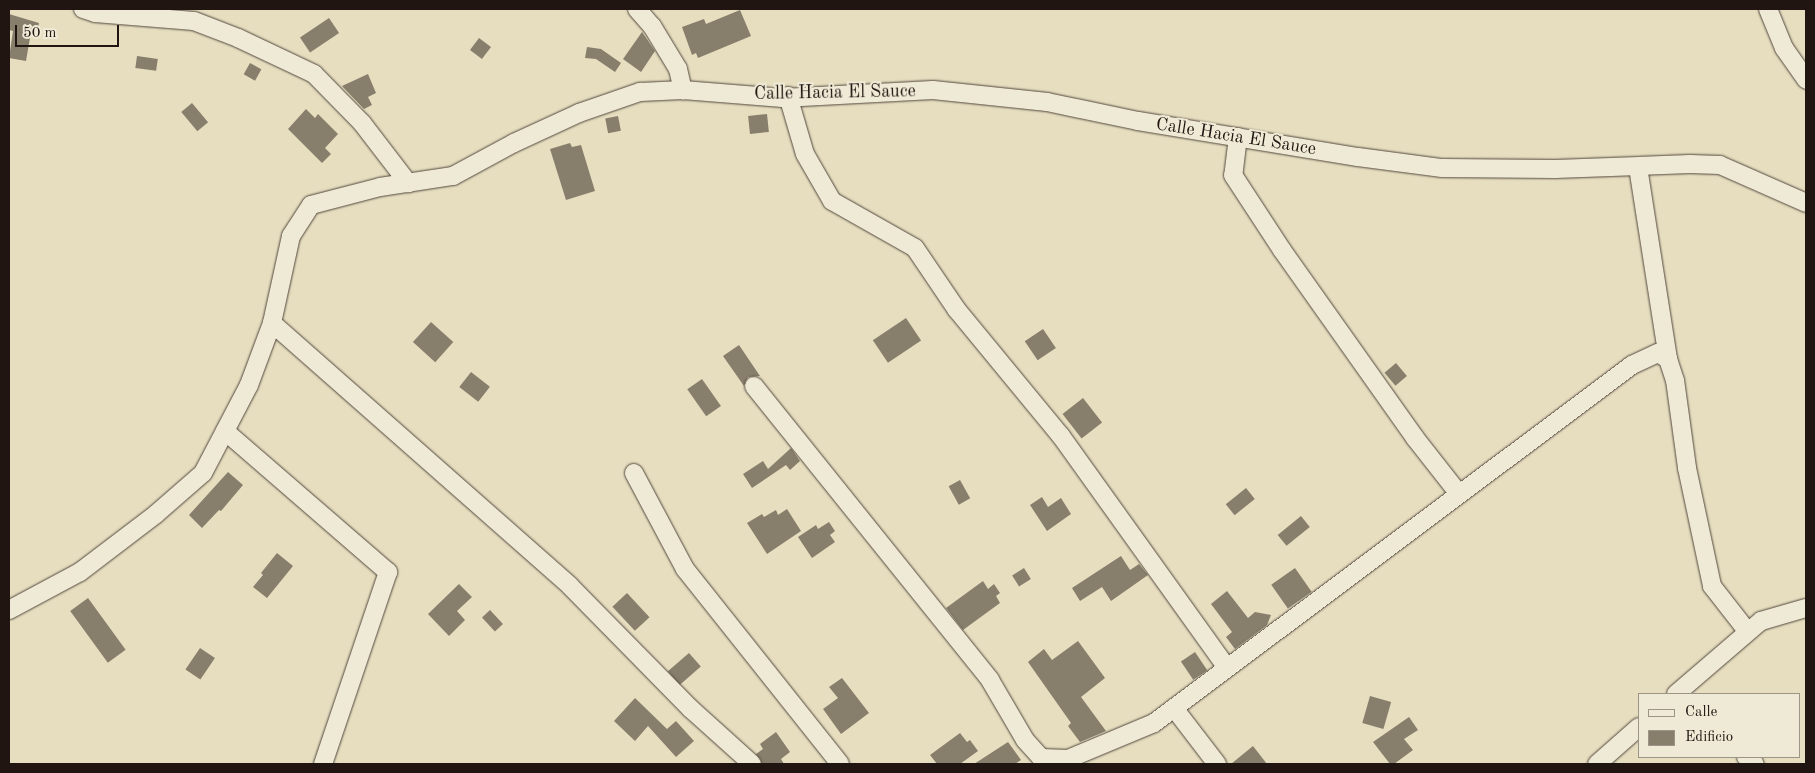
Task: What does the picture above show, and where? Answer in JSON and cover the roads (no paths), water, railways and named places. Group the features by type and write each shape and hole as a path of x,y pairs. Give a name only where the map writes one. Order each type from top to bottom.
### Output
{"street":[{"path":"83,9 94,13 194,21 238,38 314,74 362,123 408,183"},
{"path":"637,9 652,26 678,69 683,90"},
{"path":"1768,9 1784,48 1806,80"},
{"name":"Calle Hacia El Sauce","path":"9,610 80,572 156,514 203,473 250,385 272,323 291,236 311,205 380,187 453,176 514,143 588,110 640,92 683,90 782,98 788,96 933,90 1047,102 1138,121 1358,157 1442,168 1555,169 1720,165 1806,203"},
{"path":"788,96 805,154 832,201 915,248 957,310 1061,436 1226,668"},
{"path":"1238,137 1233,175 1298,273 1415,438 1459,494"},
{"path":"1638,166 1668,359 1675,380 1687,468 1712,586 1748,632"},
{"path":"272,323 570,586 691,709 752,764"},
{"path":"754,386 990,680 1035,761 1068,759 1154,723 1632,365 1658,352 1668,359"},
{"path":"225,431 388,572 323,764"},
{"path":"634,473 685,569 840,764"},
{"path":"1677,693 1761,621 1806,608"},
{"path":"1174,708 1217,764"},
{"path":"1598,764 1638,728"}]}
